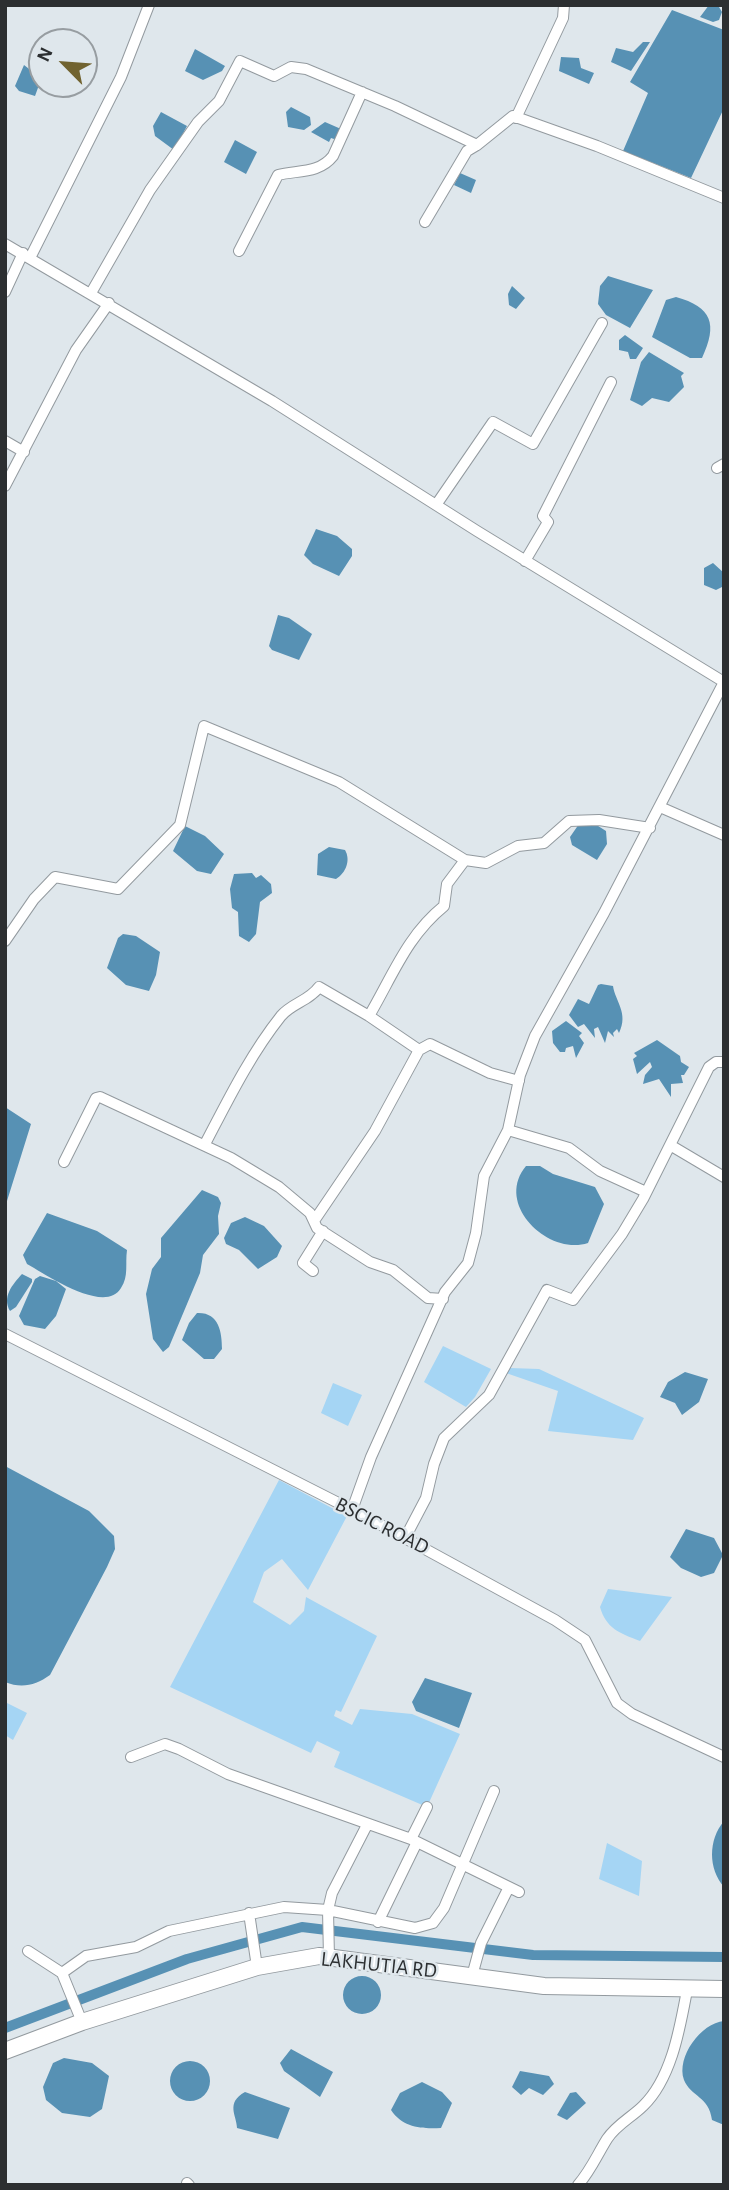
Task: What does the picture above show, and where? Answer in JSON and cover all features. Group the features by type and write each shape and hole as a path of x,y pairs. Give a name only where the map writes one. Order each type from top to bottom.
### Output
{"street":[{"path":"5,292 121,76 149,5"},
{"path":"516,118 562,18 564,5"},
{"path":"90,293 150,190 193,129 219,101 240,61 274,76 291,67 306,69 477,145"},
{"path":"239,251 278,175 299,173 326,165 333,156 362,92"},
{"path":"425,222 467,150 513,117 597,146 724,198"},
{"path":"5,244 272,401 525,561 724,682 705,714 650,828 535,1036 519,1082 508,1130 484,1175 476,1233 468,1262 443,1299 371,1457 352,1510"},
{"path":"5,486 76,350 109,303"},
{"path":"436,505 493,422 533,444 602,323"},
{"path":"525,561 548,522 543,516 611,382"},
{"path":"5,441 24,452"},
{"path":"5,941 34,899 55,877 118,889 180,825 204,726 339,782 465,860 486,863 518,846 544,843 569,821 599,820 650,828"},
{"path":"660,807 724,835"},
{"path":"369,1016 412,937 421,924 444,906 447,884 465,860"},
{"path":"205,1144 242,1073 289,1007 312,997 319,987 369,1016 419,1050"},
{"path":"314,1221 375,1131 419,1050 430,1044 490,1073 519,1082"},
{"path":"405,1538 426,1498 434,1464 444,1438 489,1395 547,1290 573,1300 622,1234 709,1067 716,1062 724,1062"},
{"path":"64,1163 100,1097 165,1129 205,1144 279,1187 310,1213 323,1231 370,1262 393,1270 428,1298 443,1299"},
{"path":"508,1130 569,1148 600,1171 646,1192"},
{"path":"670,1145 724,1177"},
{"path":"313,1271 303,1264 323,1231"},
{"name":"BSCIC ROAD","path":"5,1334 352,1510 555,1619 585,1640 617,1703 632,1714 724,1757"},
{"path":"131,1757 165,1744 228,1773 414,1841 514,1890 481,1943 472,1976"},
{"path":"61,1973 86,1956 136,1947 169,1931 284,1908 328,1910 415,1928 433,1923 444,1908 494,1791"},
{"path":"378,1922 426,1807"},
{"path":"329,1958 328,1910 332,1893 368,1825"},
{"path":"249,1913 257,1967"},
{"path":"28,1951 61,1973 82,2022"},
{"name":"LAKHUTIA RD","path":"5,2051 82,2022 257,1967 329,1958 544,1986 724,1989"},
{"path":"578,2185 593,2168 608,2138 645,2105 661,2080 679,2030 687,1990"}],"shaded area":[{"path":"709,5 719,7 722,12 719,20 713,22 700,17"},
{"path":"672,10 724,30 724,108 691,178 623,151 648,93 630,82"},
{"path":"643,42 650,42 631,71 611,62 616,48 633,52"},
{"path":"195,49 225,66 222,71 203,80 185,71"},
{"path":"561,57 579,58 581,68 594,73 589,84 559,71"},
{"path":"24,65 28,68 28,94 19,91 15,86"},
{"path":"291,107 310,117 311,125 304,130 288,127 286,112"},
{"path":"161,112 187,126 174,150 155,136 153,126"},
{"path":"325,122 341,129 337,140 331,138 329,142 311,132"},
{"path":"235,140 257,152 246,174 224,162"},
{"path":"460,173 476,180 471,193 454,185"},
{"path":"608,276 653,290 630,328 606,315 598,304 600,286"},
{"path":"512,286 525,298 516,309 509,305 508,294"},
{"path":"676,297 698,306 708,319 710,336 702,358 690,358 652,337 666,300"},
{"path":"625,335 643,348 636,359 630,359 628,352 619,350 619,340"},
{"path":"649,352 684,373 681,376 684,387 669,402 652,398 642,406 630,400 641,362"},
{"path":"316,529 337,536 352,549 352,556 339,576 313,564 304,555"},
{"path":"713,563 724,573 724,586 716,590 704,585 704,568"},
{"path":"278,615 289,618 312,634 299,660 272,650 269,646"},
{"path":"579,824 595,824 606,831 607,844 597,860 572,845 570,837"},
{"path":"185,826 205,836 224,854 211,874 197,871 173,851"},
{"path":"329,847 345,850 348,858 342,873 336,879 317,875 318,854"},
{"path":"252,873 256,878 261,875 271,884 272,893 260,902 256,934 249,942 239,936 238,912 232,908 230,889 234,874"},
{"path":"123,934 136,936 160,952 156,975 149,991 126,985 107,968 118,938"},
{"path":"601,984 613,986 623,1019 619,1033 617,1029 613,1033 614,1037 608,1031 605,1043 598,1027 594,1029 595,1038 584,1024 578,1027 569,1015 578,999 589,1004"},
{"path":"566,1021 582,1033 579,1036 584,1043 576,1058 573,1046 560,1052 553,1043 552,1031"},
{"path":"657,1040 680,1056 681,1062 689,1067 684,1075 681,1075 683,1083 671,1084 671,1097 659,1079 643,1084 645,1075 652,1067 650,1062 637,1074 633,1059 637,1056 634,1053"},
{"path":"5,1107 31,1124 7,1201 5,1200"},
{"path":"526,1166 540,1166 553,1174 595,1187 604,1204 588,1243 573,1245 557,1242 530,1224 521,1210 517,1196 518,1181"},
{"path":"202,1190 218,1197 221,1203 218,1216 219,1234 203,1255 200,1273 169,1347 163,1352 153,1339 146,1294 152,1269 161,1257 161,1238"},
{"path":"47,1213 97,1231 127,1250 125,1279 121,1288 113,1295 90,1295 61,1284 27,1264 23,1255"},
{"path":"245,1217 264,1226 282,1246 277,1257 258,1269 239,1250 226,1244 224,1238 231,1223"},
{"path":"22,1274 32,1279 32,1282 16,1307 10,1311 8,1296"},
{"path":"40,1276 56,1281 66,1289 56,1316 45,1329 24,1325 19,1316 35,1279"},
{"path":"197,1313 210,1316 218,1324 222,1349 214,1359 204,1359 182,1340 189,1323"},
{"path":"443,1346 491,1369 466,1407 424,1382"},
{"path":"510,1368 539,1369 644,1418 633,1440 548,1431 558,1391 506,1373"},
{"path":"685,1372 708,1379 699,1402 682,1415 675,1403 660,1397 668,1382"},
{"path":"333,1383 362,1395 348,1426 321,1413"},
{"path":"5,1466 89,1511 114,1536 115,1549 107,1567 50,1675 23,1685 5,1682"},
{"path":"279,1480 347,1516 308,1590 282,1559 264,1572 253,1602 290,1625 304,1611 306,1597 377,1636 341,1712 336,1710 334,1716 352,1725 360,1709 412,1714 460,1734 427,1807 334,1767 340,1752 317,1741 311,1753 170,1687"},
{"path":"686,1529 714,1538 723,1555 714,1573 701,1577 681,1568 670,1557"},
{"path":"608,1589 672,1597 640,1641 620,1632 606,1620 600,1607"},
{"path":"425,1678 472,1693 459,1728 416,1711 412,1702"},
{"path":"5,1702 27,1713 13,1740 5,1735"},
{"path":"724,1821 724,1887 715,1872 712,1854 715,1837"},
{"path":"607,1843 642,1861 639,1896 599,1879"},
{"path":"362,1976 376,1981 381,1995 376,2009 362,2014 348,2009 343,1995 348,1981"},
{"path":"724,2021 724,2125 712,2120 704,2101 687,2086 682,2071 687,2052 699,2034 715,2023"},
{"path":"291,2049 333,2072 320,2097 284,2071 280,2063"},
{"path":"64,2058 92,2063 109,2076 102,2109 90,2117 62,2113 46,2100 43,2087 53,2063"},
{"path":"190,2061 198,2062 204,2067 209,2073 209,2089 204,2095 198,2100 190,2101 182,2100 176,2095 171,2089 170,2081 171,2073 176,2067 182,2062"},
{"path":"520,2071 549,2076 554,2084 543,2095 529,2088 521,2095 512,2087"},
{"path":"422,2082 442,2092 452,2103 441,2128 407,2124 391,2110 400,2093"},
{"path":"245,2092 290,2108 278,2139 237,2128 234,2105"},
{"path":"576,2092 586,2103 567,2120 557,2115 570,2093"}],"waterway":[{"path":"5,2028 187,1959 302,1927 533,1955 724,1957"}]}
